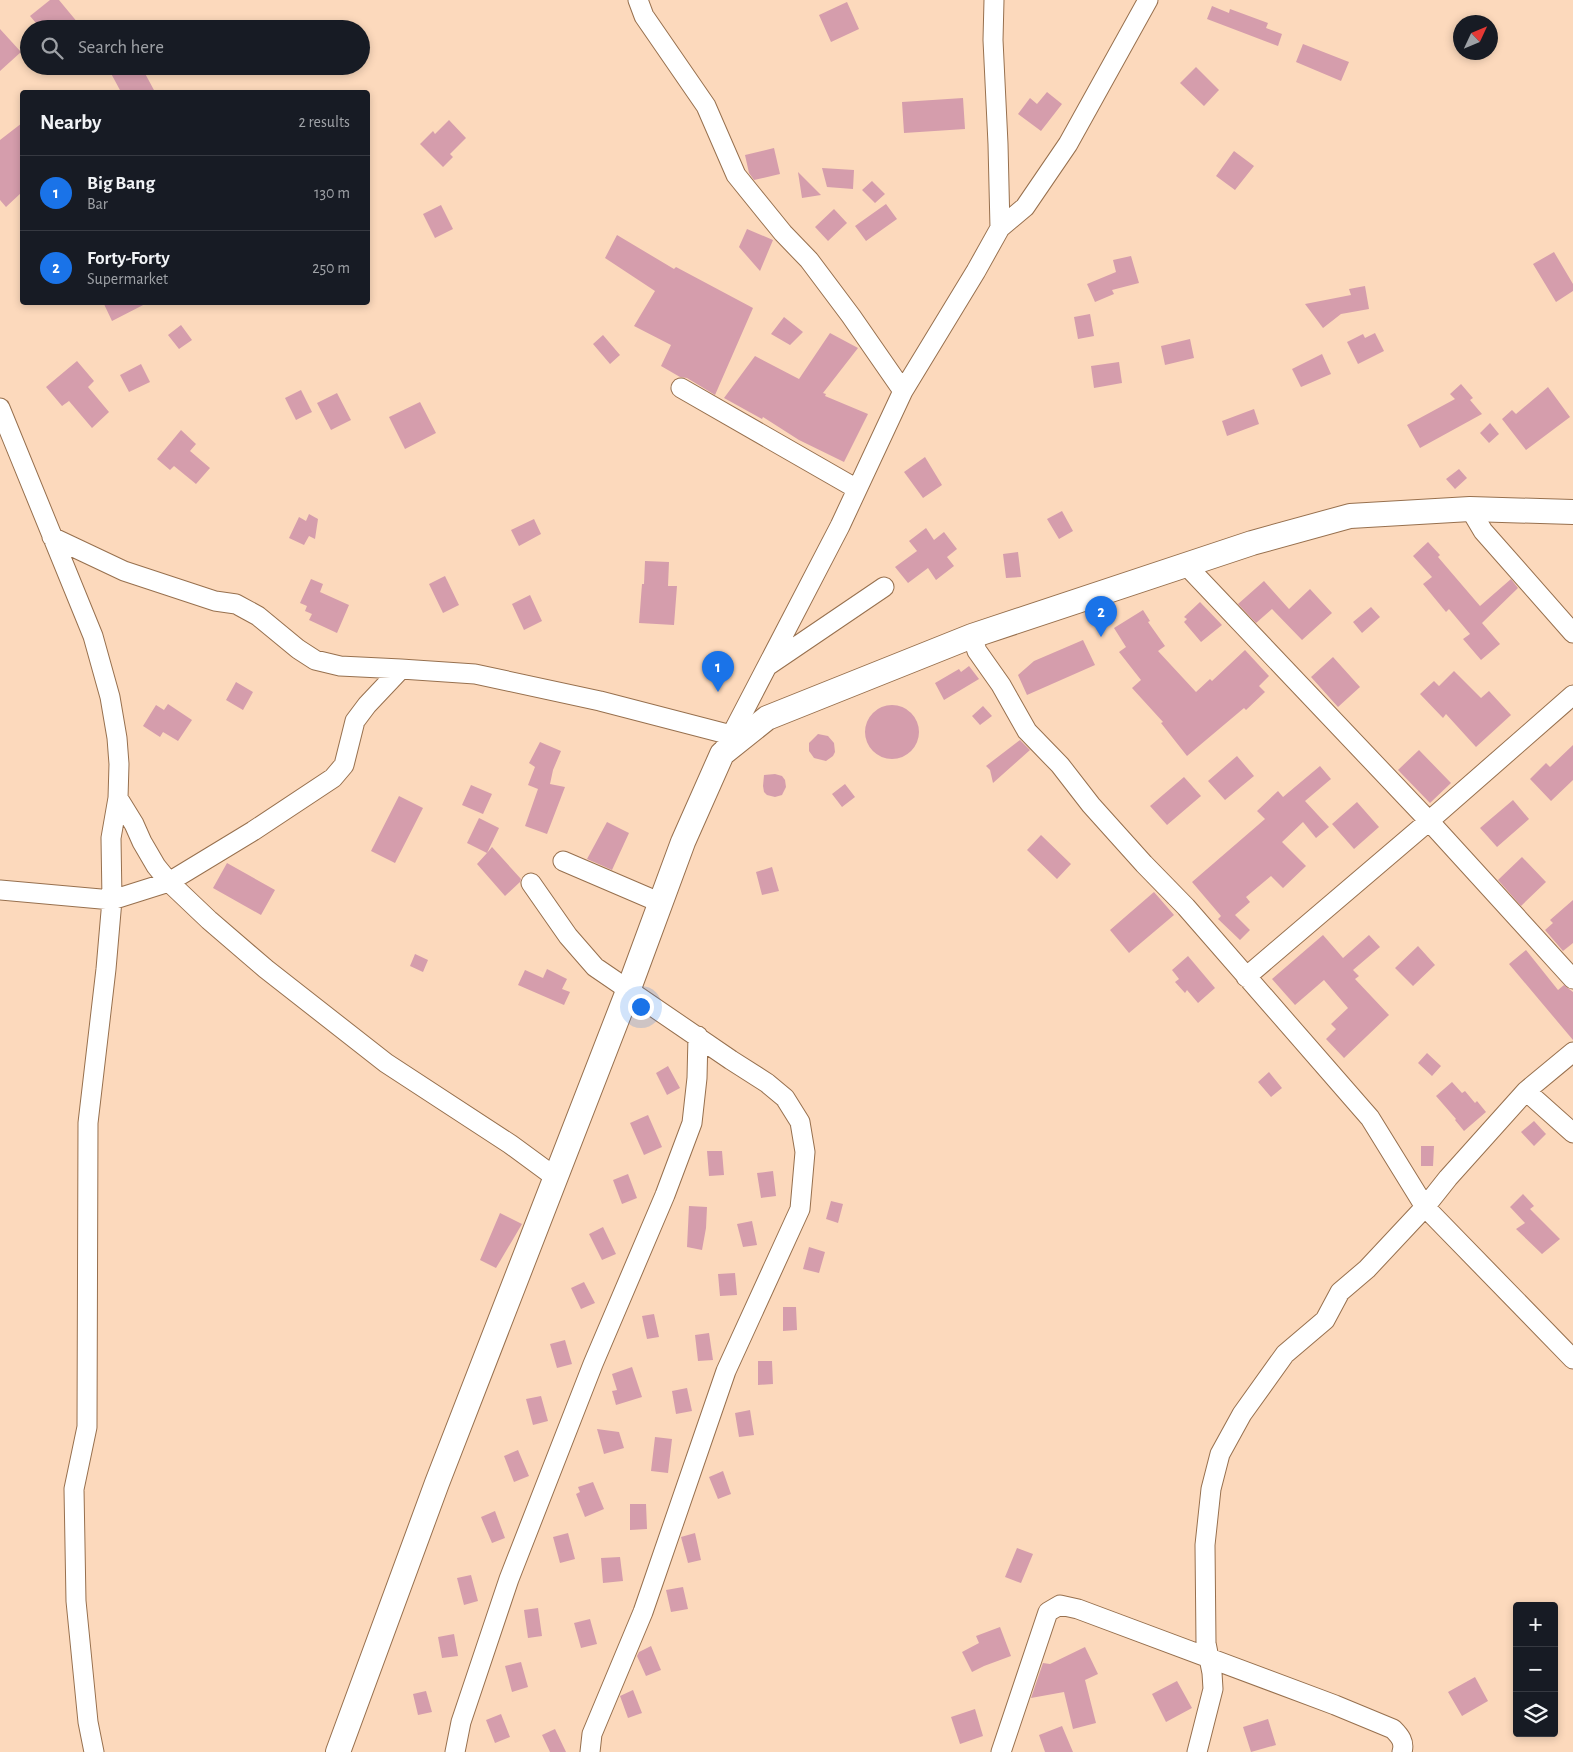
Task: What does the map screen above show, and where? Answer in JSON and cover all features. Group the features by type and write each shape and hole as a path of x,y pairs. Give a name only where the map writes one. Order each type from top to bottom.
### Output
{"street":[{"path":"638,0 644,16 706,106 736,175 783,233 809,260 852,316 903,391"},
{"path":"994,0 993,40 1000,228"},
{"path":"338,1752 438,1482 628,991 683,842 726,745 840,526 903,391 1000,228 1024,207 1068,144 1148,0"},
{"path":"681,388 857,489"},
{"path":"2,415 93,636 110,697 118,738 118,798 111,838 112,900 88,1123 87,1426 74,1488 76,1601 88,1722 94,1752"},
{"path":"726,745 767,718 972,636 1252,543 1350,516 1470,509 1573,512"},
{"path":"1470,509 1483,531 1573,633"},
{"path":"52,537 124,571 214,601 236,604 258,616 298,649 315,660 340,666 401,668 475,674 600,700 726,745"},
{"path":"1186,565 1429,821 1573,979"},
{"path":"766,668 884,587"},
{"path":"972,636 977,651 1001,685 1028,731 1060,765 1091,805 1186,907 1370,1118 1425,1207 1573,1358"},
{"path":"0,890 112,900 169,882 253,831 334,778 344,765 355,721 401,668"},
{"path":"1246,977 1429,821 1573,694"},
{"path":"118,798 156,866 169,882 209,920 266,969 386,1063 510,1144 555,1177"},
{"path":"563,861 661,903"},
{"path":"531,883 568,936 595,967 628,991 698,1036 785,1098 800,1122 805,1152 800,1209 726,1371 643,1612 592,1734 590,1752"},
{"path":"455,1752 461,1722 509,1579 594,1364 665,1195 692,1123 697,1078 698,1036"},
{"path":"1197,1752 1213,1689 1206,1643 1205,1546 1211,1489 1220,1454 1242,1414 1286,1354 1325,1320 1340,1292 1367,1269 1425,1207 1448,1178 1526,1091 1573,1052"},
{"path":"1526,1091 1573,1133"},
{"path":"1001,1752 1048,1612 1060,1605 1078,1609 1335,1705 1393,1729 1400,1736 1403,1746 1402,1752"}],"building":[{"path":"50,0 59,0 76,20 33,20 30,16"},
{"path":"847,2 859,29 831,42 819,15"},
{"path":"1212,6 1229,13 1230,9 1268,23 1266,28 1282,34 1278,46 1207,19"},
{"path":"0,29 20,53 0,71"},
{"path":"1303,44 1349,62 1341,81 1296,62"},
{"path":"1196,67 1219,90 1204,106 1180,83"},
{"path":"112,75 146,75 154,90 120,90"},
{"path":"1047,92 1062,104 1041,131 1018,114 1030,98 1037,104"},
{"path":"963,98 965,129 904,133 902,102"},
{"path":"449,120 466,138 450,154 453,157 443,167 420,144 433,131 435,134"},
{"path":"20,125 20,194 6,207 0,200 0,140"},
{"path":"774,148 780,174 754,180 749,173 745,155"},
{"path":"1234,151 1254,166 1235,190 1216,176"},
{"path":"822,168 854,170 853,189 827,187"},
{"path":"798,172 821,195 802,198"},
{"path":"872,181 885,194 875,203 862,190"},
{"path":"886,204 897,219 866,241 855,226"},
{"path":"441,205 453,229 435,238 423,214"},
{"path":"834,209 847,223 828,241 815,227"},
{"path":"747,229 773,240 760,271 739,247"},
{"path":"617,235 674,269 676,267 753,308 715,395 687,378 680,377 661,366 671,345 634,326 655,291 605,258"},
{"path":"1554,252 1573,284 1573,291 1556,302 1533,264"},
{"path":"1131,256 1139,283 1112,290 1114,294 1095,302 1087,284 1116,272 1113,260"},
{"path":"1365,286 1369,309 1341,314 1323,328 1305,304 1351,295 1349,289"},
{"path":"104,305 143,305 112,321"},
{"path":"1090,314 1094,336 1078,339 1074,317"},
{"path":"784,317 803,332 790,345 771,334"},
{"path":"181,325 192,340 179,349 168,335"},
{"path":"830,333 858,348 823,393 826,394 825,396 868,414 844,462 799,440 763,417 762,419 724,398 755,356 799,379"},
{"path":"1375,333 1384,351 1358,364 1347,342 1363,334 1365,338"},
{"path":"603,335 620,355 610,364 593,344"},
{"path":"1190,339 1194,358 1165,365 1161,346"},
{"path":"1322,354 1331,374 1301,387 1292,369"},
{"path":"77,361 94,381 88,387 109,412 92,428 69,401 62,406 46,387"},
{"path":"1119,362 1122,383 1094,388 1091,366"},
{"path":"141,364 150,382 129,392 120,375"},
{"path":"1461,384 1473,398 1470,400 1482,414 1420,448 1407,425 1455,399 1450,394"},
{"path":"1548,387 1570,417 1526,450 1502,419 1512,410 1516,414"},
{"path":"301,390 312,412 296,420 285,398"},
{"path":"337,393 351,420 331,430 317,403"},
{"path":"420,402 436,433 405,449 389,417"},
{"path":"1254,409 1259,424 1227,436 1222,421"},
{"path":"1490,423 1499,434 1489,443 1480,433"},
{"path":"181,430 196,444 190,451 210,468 196,484 174,466 170,470 157,459"},
{"path":"925,457 942,485 923,498 904,472"},
{"path":"1459,469 1467,478 1455,489 1446,479"},
{"path":"1062,511 1073,531 1059,539 1047,519"},
{"path":"309,514 318,519 315,539 309,536 304,545 289,538 299,517 306,521"},
{"path":"534,519 541,534 519,546 511,530"},
{"path":"926,528 934,540 944,532 957,549 947,557 954,566 936,580 928,568 908,583 895,567 917,551 909,541"},
{"path":"1428,542 1440,555 1438,557 1480,606 1511,579 1518,588 1482,623 1500,644 1481,660 1463,639 1470,634 1449,609 1446,612 1423,584 1432,577 1413,556"},
{"path":"1018,552 1021,577 1006,578 1003,554"},
{"path":"645,561 669,562 668,586 677,586 674,625 639,623"},
{"path":"445,576 459,605 443,613 429,584"},
{"path":"311,579 323,584 320,592 349,605 337,633 309,620 312,614 305,611 307,606 300,603"},
{"path":"1264,581 1289,609 1310,589 1332,613 1302,640 1272,609 1256,623 1238,604"},
{"path":"530,595 542,621 524,630 512,604"},
{"path":"1200,602 1222,625 1201,642 1184,622 1187,619 1184,617"},
{"path":"1371,607 1380,617 1362,633 1353,622"},
{"path":"1143,610 1150,621 1148,622 1165,646 1158,651 1196,692 1210,679 1212,681 1245,650 1269,676 1259,686 1265,692 1246,710 1244,708 1187,756 1161,723 1163,722 1132,688 1141,680 1119,652 1126,647 1114,628"},
{"path":"1083,640 1095,665 1027,695 1018,675 1034,661"},
{"path":"1333,657 1360,687 1338,707 1311,677"},
{"path":"969,666 979,679 944,700 935,683 959,669 961,672"},
{"path":"1454,671 1481,698 1489,691 1511,715 1476,747 1446,714 1443,718 1420,694 1434,681 1439,686"},
{"path":"236,682 253,692 243,710 226,700"},
{"path":"168,704 192,720 178,741 163,732 160,737 143,726 156,705 164,710"},
{"path":"887,705 897,705 907,709 915,717 919,732 915,747 907,755 897,759 887,759 877,755 869,747 865,737 865,727 869,717 877,709"},
{"path":"983,706 992,716 980,725 972,716"},
{"path":"818,734 828,736 834,743 835,752 826,761 814,758 809,751 809,743"},
{"path":"1020,740 1030,750 993,783 990,770 986,766"},
{"path":"540,742 561,751 553,770 550,784 565,787 547,834 525,826 538,789 528,785 535,767 529,763"},
{"path":"1573,745 1573,780 1551,801 1530,779 1546,763 1550,767"},
{"path":"1419,750 1451,783 1430,803 1398,770"},
{"path":"1237,756 1254,776 1225,800 1208,781"},
{"path":"1320,766 1331,779 1305,801 1329,827 1316,838 1303,822 1282,842 1306,866 1283,888 1271,876 1246,897 1250,902 1235,915 1250,930 1240,940 1218,919 1221,916 1192,882 1265,819 1257,811 1278,791 1283,797"},
{"path":"775,774 782,776 786,787 782,795 775,797 767,795 764,792 763,786 764,775"},
{"path":"1184,777 1201,796 1167,825 1150,806"},
{"path":"845,784 855,797 842,807 832,794"},
{"path":"471,785 492,794 483,814 462,805"},
{"path":"399,796 423,808 395,863 371,851"},
{"path":"1513,800 1529,819 1497,847 1480,828"},
{"path":"1357,802 1379,827 1354,849 1332,824"},
{"path":"479,818 499,828 487,853 467,843"},
{"path":"607,822 629,833 612,870 587,859"},
{"path":"1041,835 1071,864 1057,879 1027,850"},
{"path":"492,847 521,879 505,896 477,864"},
{"path":"1522,857 1546,882 1521,906 1498,880"},
{"path":"227,863 275,890 261,915 213,888"},
{"path":"772,867 779,891 762,895 756,872"},
{"path":"1154,892 1174,915 1129,953 1110,930"},
{"path":"1573,900 1573,943 1563,951 1545,930 1553,923 1550,920"},
{"path":"1323,935 1343,958 1369,935 1380,947 1353,970 1359,976 1355,979 1389,1015 1344,1058 1326,1039 1336,1029 1331,1024 1348,1008 1324,980 1295,1005 1272,979"},
{"path":"1418,946 1435,965 1413,986 1395,968"},
{"path":"1526,950 1558,990 1564,985 1573,992 1573,1040 1509,964"},
{"path":"415,954 428,960 423,972 410,966"},
{"path":"1188,956 1215,988 1198,1003 1187,990 1185,993 1175,982 1179,979 1172,970"},
{"path":"547,969 567,979 562,989 570,992 564,1005 518,985 525,970 543,978"},
{"path":"1427,1053 1441,1066 1432,1076 1418,1063"},
{"path":"668,1066 680,1088 667,1095 656,1073"},
{"path":"1269,1072 1282,1088 1271,1097 1258,1082"},
{"path":"1452,1082 1462,1093 1465,1091 1475,1103 1477,1101 1486,1112 1464,1131 1436,1096"},
{"path":"648,1115 662,1147 644,1155 630,1123"},
{"path":"1534,1121 1546,1134 1534,1146 1521,1132"},
{"path":"1421,1146 1434,1146 1433,1166 1421,1166"},
{"path":"707,1151 722,1151 724,1175 709,1176"},
{"path":"773,1171 776,1196 761,1198 757,1173"},
{"path":"628,1174 637,1198 622,1204 613,1180"},
{"path":"1523,1194 1534,1206 1530,1209 1560,1239 1542,1254 1516,1229 1525,1223 1510,1207"},
{"path":"831,1201 843,1204 838,1223 826,1219"},
{"path":"689,1206 707,1207 702,1250 687,1247"},
{"path":"500,1213 522,1224 496,1268 480,1260"},
{"path":"752,1221 757,1245 743,1247 737,1224"},
{"path":"603,1227 616,1254 602,1260 589,1234"},
{"path":"809,1247 825,1252 819,1273 803,1269"},
{"path":"735,1273 737,1295 720,1296 718,1274"},
{"path":"584,1282 595,1303 581,1309 571,1288"},
{"path":"783,1307 796,1307 797,1330 783,1331"},
{"path":"654,1314 659,1337 647,1339 642,1316"},
{"path":"709,1333 713,1360 698,1361 695,1335"},
{"path":"565,1340 572,1364 557,1368 550,1344"},
{"path":"758,1361 772,1361 773,1384 758,1385"},
{"path":"632,1367 642,1397 616,1405 612,1391 617,1390 612,1374"},
{"path":"687,1388 692,1411 676,1414 672,1391"},
{"path":"541,1396 548,1421 533,1425 526,1399"},
{"path":"750,1410 754,1435 739,1437 735,1413"},
{"path":"597,1429 619,1432 624,1448 604,1454"},
{"path":"655,1437 672,1439 668,1473 651,1471"},
{"path":"518,1450 529,1476 514,1482 504,1456"},
{"path":"723,1471 731,1494 718,1499 709,1477"},
{"path":"593,1482 604,1509 585,1517 576,1494 580,1492 578,1487"},
{"path":"630,1504 646,1504 647,1529 630,1530"},
{"path":"495,1511 505,1538 492,1543 481,1517"},
{"path":"568,1533 575,1559 560,1563 553,1537"},
{"path":"695,1533 701,1560 688,1563 681,1537"},
{"path":"1017,1548 1033,1554 1021,1583 1005,1577"},
{"path":"620,1557 623,1581 603,1583 601,1558"},
{"path":"471,1575 478,1601 464,1605 457,1578"},
{"path":"683,1587 688,1609 671,1612 666,1590"},
{"path":"538,1608 542,1636 528,1638 524,1610"},
{"path":"590,1619 597,1644 581,1648 574,1623"},
{"path":"1000,1627 1011,1656 972,1672 962,1652 979,1643 976,1636"},
{"path":"454,1634 458,1656 442,1658 438,1637"},
{"path":"651,1646 661,1670 646,1676 637,1656 639,1652"},
{"path":"1085,1647 1098,1674 1085,1680 1096,1723 1073,1729 1064,1692 1031,1698 1043,1663 1050,1664"},
{"path":"521,1662 528,1687 512,1692 505,1666"},
{"path":"1475,1677 1488,1701 1462,1716 1448,1692"},
{"path":"1177,1681 1192,1708 1166,1722 1152,1694"},
{"path":"633,1690 642,1713 628,1718 620,1696"},
{"path":"426,1691 432,1712 418,1715 413,1694"},
{"path":"975,1709 983,1736 960,1744 951,1717"},
{"path":"501,1714 510,1737 495,1743 486,1720"},
{"path":"1268,1719 1276,1745 1251,1752 1243,1727"},
{"path":"1062,1726 1073,1752 1045,1752 1039,1735"},
{"path":"555,1729 566,1752 550,1752 542,1735"}],"place":[{"name":"Forty-Forty","path":"1101,637"},
{"name":"Big Bang","path":"718,692"}]}
